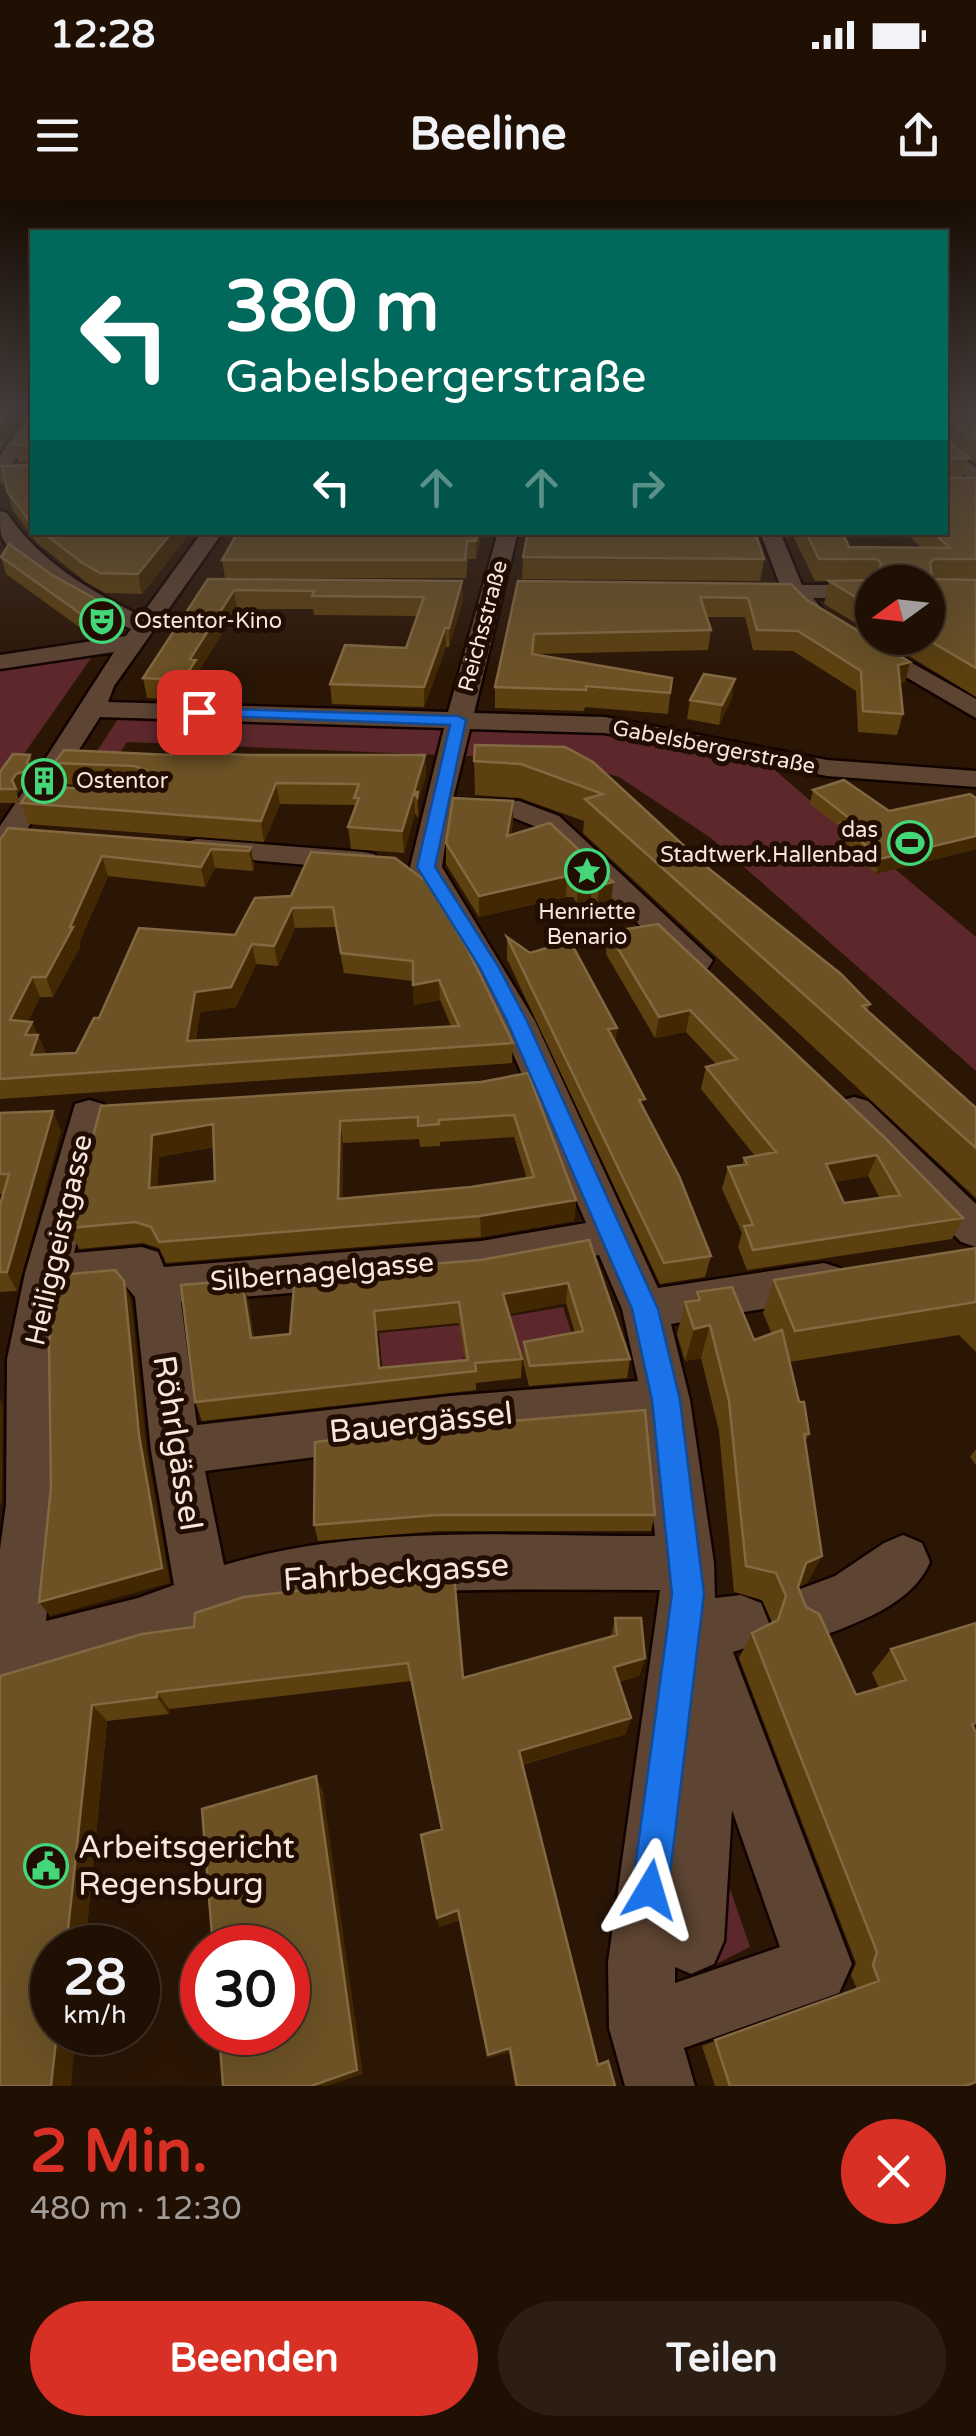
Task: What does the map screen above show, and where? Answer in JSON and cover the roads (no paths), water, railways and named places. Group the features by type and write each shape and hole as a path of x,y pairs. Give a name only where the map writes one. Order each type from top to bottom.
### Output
{"street":[{"path":"0,517 34,560 98,599 141,635"},
{"path":"4,842 92,709 102,686 141,635 187,595 212,535"},
{"path":"92,709 121,688 230,535"},
{"name":"Reichsstraße","path":"426,867 481,590 507,535"},
{"path":"771,535 794,592 820,617 976,710"},
{"path":"481,590 523,590"},
{"path":"722,591 855,592"},
{"path":"98,599 187,595"},
{"path":"0,662 141,635"},
{"name":"Gabelsbergerstraße","path":"92,709 625,727 802,764 976,779"},
{"path":"41,786 69,797"},
{"path":"437,805 519,810 549,822 719,983"},
{"path":"4,842 44,838"},
{"path":"169,846 426,867 488,966 526,1079 612,1236 645,1309 666,1400 688,1594 699,1638 819,1964 652,2057 641,1962 699,1638"},
{"path":"829,1088 970,1249"},
{"name":"Heiliggeistgasse","path":"0,1665 18,1620 32,1504 31,1359 85,1114"},
{"name":"Silbernagelgasse","path":"156,1286 481,1259 612,1236"},
{"path":"48,1272 142,1265 145,1281 156,1286"},
{"path":"645,1309 859,1275"},
{"name":"Röhrlgässel","path":"156,1286 176,1451 204,1600"},
{"name":"Bauergässel","path":"176,1451 450,1418 666,1400"},
{"path":"815,1610 852,1597 903,1562"},
{"name":"Fahrbeckgasse","path":"0,1665 28,1652 142,1624 255,1584 386,1568 686,1563"},
{"path":"691,1941 706,1732 699,1638"}],"place":[{"name":"Ostentor-Kino","path":"102,621"},
{"name":"Ostentor","path":"44,781"},
{"name":"das Stadtwerk.Hallenbad","path":"910,843"},
{"name":"Henriette Benario","path":"587,871"},
{"name":"Arbeitsgericht Regensburg","path":"46,1866"}]}
